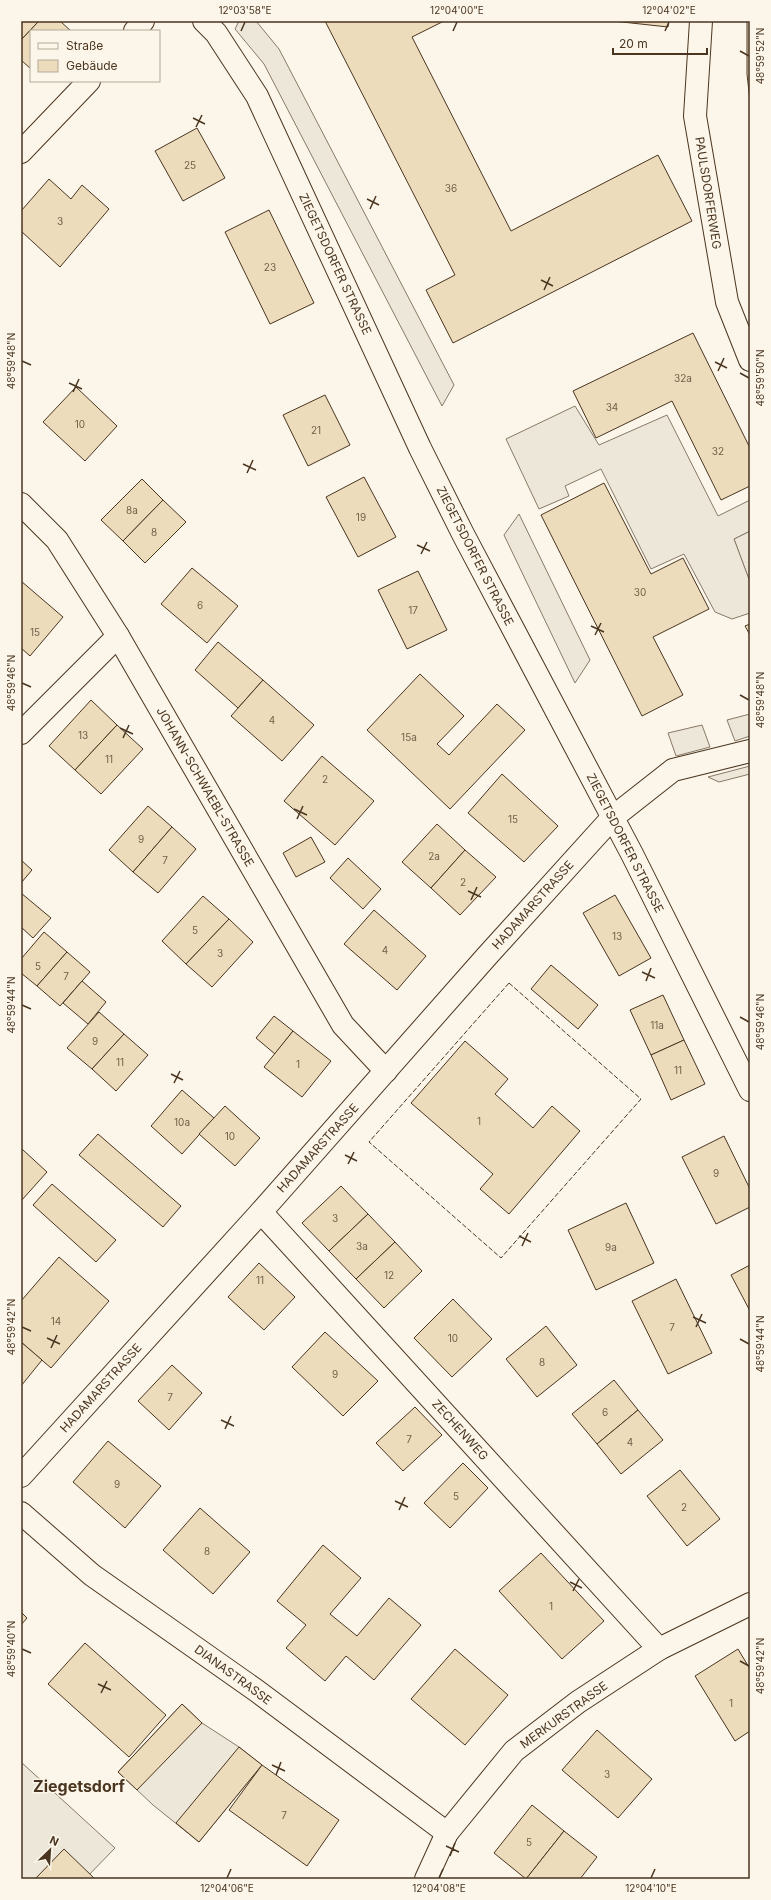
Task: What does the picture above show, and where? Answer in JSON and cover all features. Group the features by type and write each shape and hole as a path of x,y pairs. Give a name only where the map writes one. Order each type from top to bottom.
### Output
{"street":[{"path":"136,30 143,21"},
{"name":"ZIEGETSDORFER STRASSE","path":"204,21 216,34 257,96 420,448 463,534 612,818 750,1090"},
{"name":"PAULSDORFERWEG","path":"701,21 695,116 727,302 750,360"},
{"path":"21,152 88,82"},
{"name":"JOHANN-SCHWAEBL-STRASSE","path":"21,504 57,540 118,636 342,1024 386,1071"},
{"path":"21,733 118,636"},
{"name":"HADAMARSTRASSE","path":"21,1476 261,1212 487,956 612,818 673,770 750,751"},
{"name":"ZECHENWEG","path":"261,1212 659,1649"},
{"name":"DIANASTRASSE","path":"21,1513 92,1575 257,1691 447,1833"},
{"name":"MERKURSTRASSE","path":"426,1879 447,1833 514,1751 578,1702 659,1649 750,1604"}],"shaded area":[{"path":"239,21 256,21 279,49 454,385 442,406 264,64 235,29"},
{"path":"575,406 599,445 667,415 718,516 750,500 750,531 734,539 750,582 750,613 732,619 715,612 684,554 651,569 601,469 565,486 569,496 539,509 506,439"},
{"path":"519,514 590,660 575,683 504,535"},
{"path":"750,531 750,582 734,539"},
{"path":"750,714 750,736 735,741 727,720"},
{"path":"702,725 710,747 676,756 668,733"},
{"path":"750,766 750,774 719,782 708,777"},
{"path":"182,1704 202,1723 239,1747 262,1765 199,1842 153,1805 118,1772"},
{"path":"21,1762 115,1848 85,1879 21,1879"}],"building":[{"path":"21,21 39,21 30,30 21,40"},
{"path":"39,21 60,21 70,30 30,30"},
{"path":"325,21 444,21 412,37 511,231 658,155 692,221 453,343 426,290 455,275"},
{"path":"613,21 669,21 668,27"},
{"path":"747,21 750,21 750,101 747,74"},
{"path":"30,30 30,68 21,60 21,40"},
{"path":"197,128 225,178 183,201 155,151"},
{"path":"49,179 71,199 82,185 109,209 60,267 21,231 21,211"},
{"path":"269,210 314,303 270,324 225,232"},
{"path":"693,333 750,448 750,486 721,500 672,401 596,438 573,391"},
{"path":"76,387 117,426 85,461 43,422"},
{"path":"325,395 350,445 308,466 283,415"},
{"path":"364,477 396,537 358,557 326,497"},
{"path":"142,479 163,500 123,541 101,520"},
{"path":"604,483 651,574 683,558 709,609 653,637 683,695 642,716 541,515"},
{"path":"163,500 186,522 145,563 123,541"},
{"path":"192,568 238,606 207,643 161,604"},
{"path":"418,571 447,630 407,649 378,590"},
{"path":"21,581 63,617 30,656 21,648"},
{"path":"750,624 750,635 745,626"},
{"path":"218,642 263,680 238,708 195,670"},
{"path":"420,674 464,716 437,744 449,755 497,704 525,730 450,809 367,730"},
{"path":"263,680 314,725 282,761 231,716"},
{"path":"91,700 117,725 75,770 49,746"},
{"path":"117,725 143,749 101,794 75,770"},
{"path":"322,756 374,801 335,845 284,801"},
{"path":"502,774 558,826 524,862 468,813"},
{"path":"148,806 172,827 133,872 109,850"},
{"path":"437,824 465,850 431,888 402,862"},
{"path":"172,827 196,849 158,893 133,872"},
{"path":"311,837 325,862 296,877 283,853"},
{"path":"465,850 496,877 460,915 431,888"},
{"path":"348,858 381,889 363,909 330,878"},
{"path":"21,860 32,870 21,883"},
{"path":"21,893 51,918 33,938 21,927"},
{"path":"615,895 651,958 619,976 583,913"},
{"path":"203,896 229,919 186,964 162,941"},
{"path":"374,910 426,956 397,990 344,944"},
{"path":"229,919 253,942 212,987 186,964"},
{"path":"44,932 67,952 37,986 21,973 21,959"},
{"path":"67,952 90,972 60,1006 37,986"},
{"path":"551,965 598,1005 578,1029 531,989"},
{"path":"82,981 106,1002 88,1024 63,1003"},
{"path":"663,995 684,1040 651,1055 630,1010"},
{"path":"99,1012 124,1034 92,1069 67,1048"},
{"path":"274,1016 293,1031 275,1054 256,1038"},
{"path":"293,1031 331,1061 302,1097 264,1067"},
{"path":"124,1034 148,1055 116,1091 92,1069"},
{"path":"684,1040 705,1084 671,1100 651,1055"},
{"path":"465,1041 508,1079 495,1094 533,1128 552,1106 580,1131 509,1214 480,1189 493,1174 411,1103"},
{"path":"182,1090 214,1118 182,1154 151,1126"},
{"path":"225,1106 260,1138 235,1166 199,1134"},
{"path":"98,1134 181,1206 163,1227 79,1155"},
{"path":"724,1136 750,1189 750,1207 716,1224 682,1157"},
{"path":"22,1149 47,1172 21,1201 21,1150"},
{"path":"52,1184 116,1240 96,1262 33,1205"},
{"path":"341,1186 368,1214 329,1251 302,1223"},
{"path":"626,1203 654,1263 596,1290 568,1230"},
{"path":"368,1214 395,1242 356,1279 329,1251"},
{"path":"395,1242 422,1271 384,1308 356,1279"},
{"path":"59,1257 109,1301 51,1368 21,1342 21,1301"},
{"path":"259,1263 295,1297 264,1330 228,1297"},
{"path":"750,1265 750,1311 731,1275"},
{"path":"676,1279 712,1353 668,1374 632,1301"},
{"path":"453,1299 492,1339 452,1377 414,1338"},
{"path":"546,1326 577,1365 537,1397 506,1359"},
{"path":"325,1332 378,1381 343,1416 292,1367"},
{"path":"21,1342 42,1360 21,1386"},
{"path":"172,1365 202,1393 169,1430 138,1401"},
{"path":"614,1380 638,1410 597,1444 572,1414"},
{"path":"415,1407 442,1435 403,1471 376,1443"},
{"path":"638,1410 663,1440 621,1474 597,1444"},
{"path":"108,1441 161,1486 125,1528 73,1482"},
{"path":"463,1463 488,1488 450,1528 424,1503"},
{"path":"680,1470 720,1519 687,1546 647,1496"},
{"path":"200,1508 250,1552 213,1594 163,1550"},
{"path":"323,1545 361,1578 330,1614 357,1636 389,1598 421,1625 374,1680 346,1656 325,1681 286,1648 306,1625 277,1601"},
{"path":"541,1553 604,1621 562,1659 499,1591"},
{"path":"21,1612 27,1618 21,1625"},
{"path":"85,1643 166,1715 129,1757 48,1684"},
{"path":"455,1649 508,1695 465,1745 411,1699"},
{"path":"738,1649 750,1669 750,1731 735,1741 695,1676"},
{"path":"182,1704 202,1723 137,1790 118,1772"},
{"path":"597,1730 652,1779 618,1818 562,1770"},
{"path":"239,1747 262,1765 199,1842 176,1823"},
{"path":"262,1765 339,1820 307,1866 229,1810"},
{"path":"532,1805 564,1831 526,1879 494,1853"},
{"path":"564,1831 597,1857 580,1879 526,1879"},
{"path":"64,1849 95,1879 35,1879"}],"fence":[{"path":"509,983 641,1099 501,1258 369,1142 509,983"}],"district":[{"name":"Ziegetsdorf","path":"79,1786"}]}
